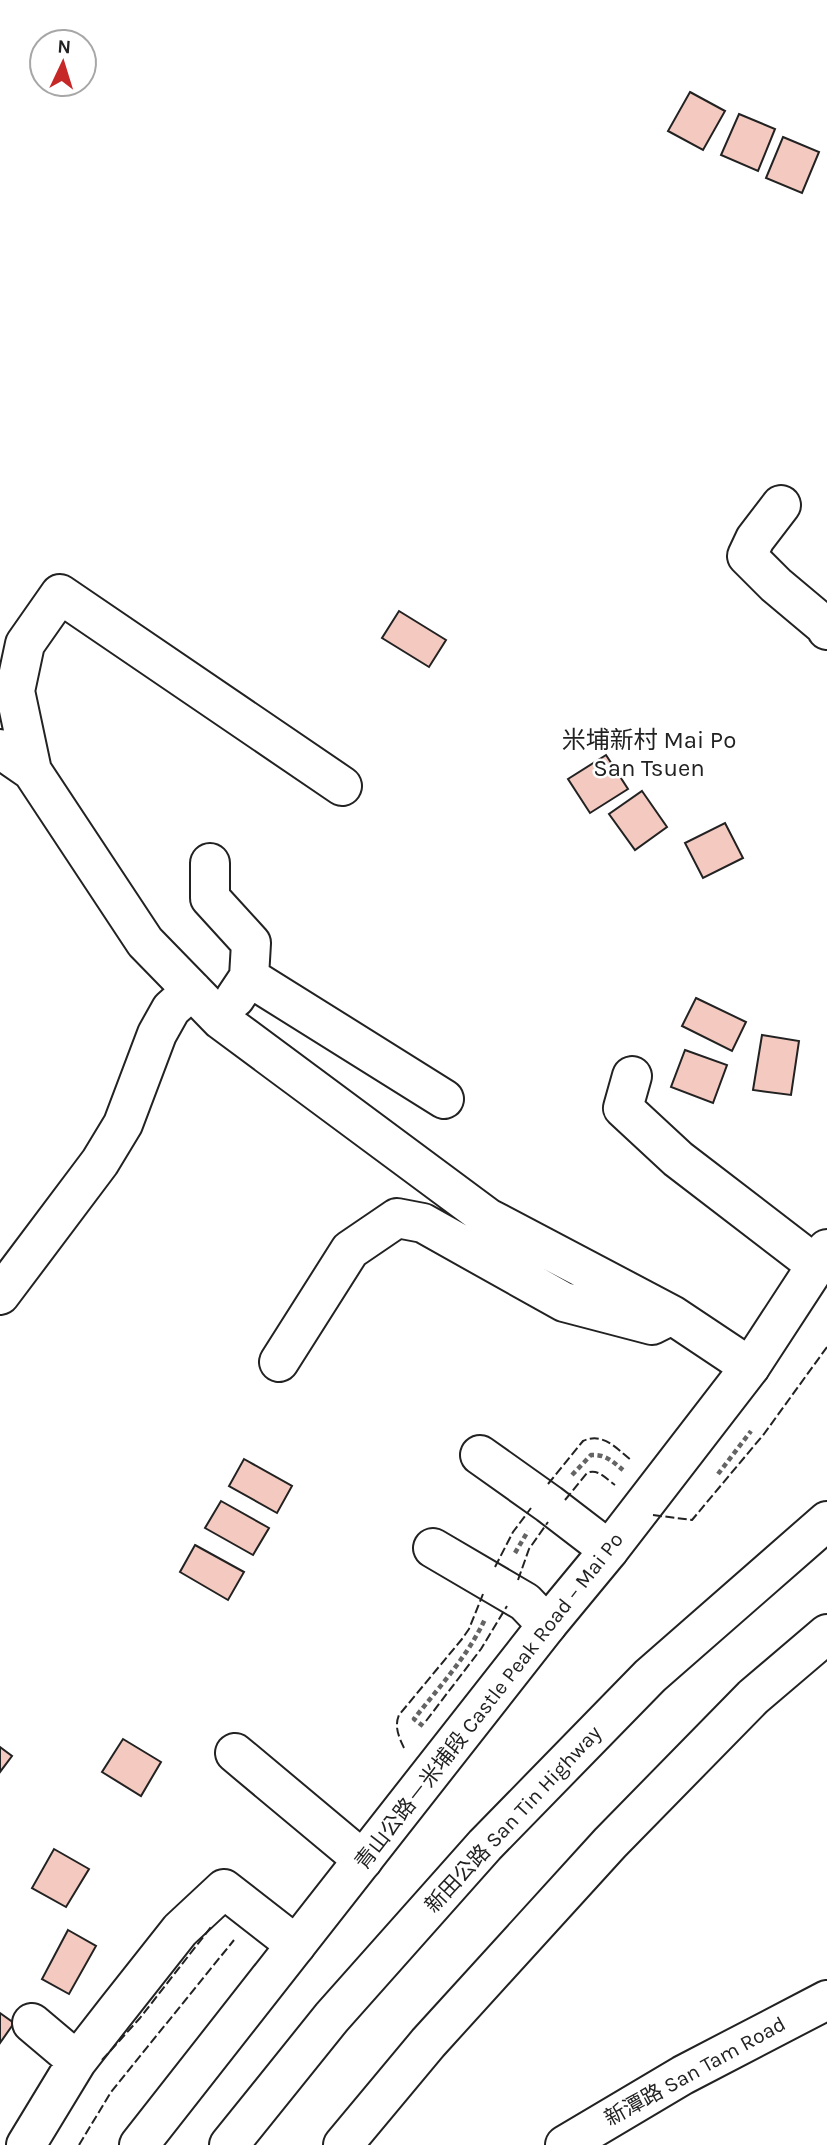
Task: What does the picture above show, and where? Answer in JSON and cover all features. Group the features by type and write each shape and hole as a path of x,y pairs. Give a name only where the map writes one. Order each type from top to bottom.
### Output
{"main road":[{"path":"781,505 755,539 747,556 827,630"},
{"path":"342,786 60,594 25,644 15,691 32,771 145,942 221,1020 488,1217 672,1315 750,1367"},
{"path":"0,750 32,771"},
{"path":"210,863 210,898 251,943 249,977 221,1020"},
{"path":"249,977 444,1099"},
{"path":"0,1295 100,1162 123,1124 157,1034 171,1009 192,990"},
{"path":"632,1076 623,1108 678,1160 821,1257"},
{"path":"279,1363 350,1250 397,1218 423,1223 564,1302 652,1325 672,1315"},
{"name":"青山公路－米埔段 Castle Peak Road – Mai Po","path":"139,2145 750,1367 821,1257"},
{"path":"480,1455 608,1550"},
{"name":"新田公路 San Tin Highway","path":"229,2145 332,2017 485,1844 650,1676 827,1521"},
{"path":"433,1548 524,1602 547,1625"},
{"path":"342,2145 428,2043 610,1843 754,1697 827,1634"},
{"path":"235,1753 363,1860"},
{"path":"26,2145 77,2061 180,1930 224,1889 296,1945"},
{"name":"新潭路 San Tam Road","path":"565,2145 683,2075 827,2000"},
{"path":"33,2024 77,2061"}],"building":[{"path":"690,92 725,111 703,150 668,131"},
{"path":"739,114 775,129 758,171 721,155"},
{"path":"783,137 819,152 802,193 766,178"},
{"path":"399,611 446,640 429,667 382,638"},
{"path":"606,755 628,789 590,813 568,779"},
{"path":"642,791 667,827 635,850 609,814"},
{"path":"725,823 743,858 703,878 685,843"},
{"path":"696,998 746,1022 732,1051 682,1026"},
{"path":"762,1035 799,1041 791,1095 753,1090"},
{"path":"685,1050 727,1065 713,1103 671,1087"},
{"path":"244,1459 292,1486 277,1513 229,1486"},
{"path":"221,1501 269,1528 253,1555 205,1528"},
{"path":"195,1545 244,1572 228,1600 180,1572"},
{"path":"123,1739 161,1762 141,1796 102,1772"},
{"path":"0,1747 12,1756 0,1772"},
{"path":"54,1849 89,1869 66,1907 32,1888"},
{"path":"68,1930 96,1946 69,1994 42,1979"},
{"path":"0,2013 14,2023 0,2043"}],"fence":[{"path":"653,1515 692,1520 764,1434 827,1347"},
{"path":"548,1484 583,1441 597,1438 603,1440 631,1460"},
{"path":"565,1500 587,1473 598,1473 615,1485"},
{"path":"495,1567 513,1532 531,1508"},
{"path":"518,1580 529,1549 548,1522"},
{"path":"404,1748 397,1728 399,1715 469,1629 483,1594"},
{"path":"426,1721 481,1649 507,1606"},
{"path":"102,2060 140,2018 211,1927"},
{"path":"79,2145 111,2092 234,1940"}],"district":[{"name":"米埔新村 Mai Po San Tsuen","path":"649,754"}]}
